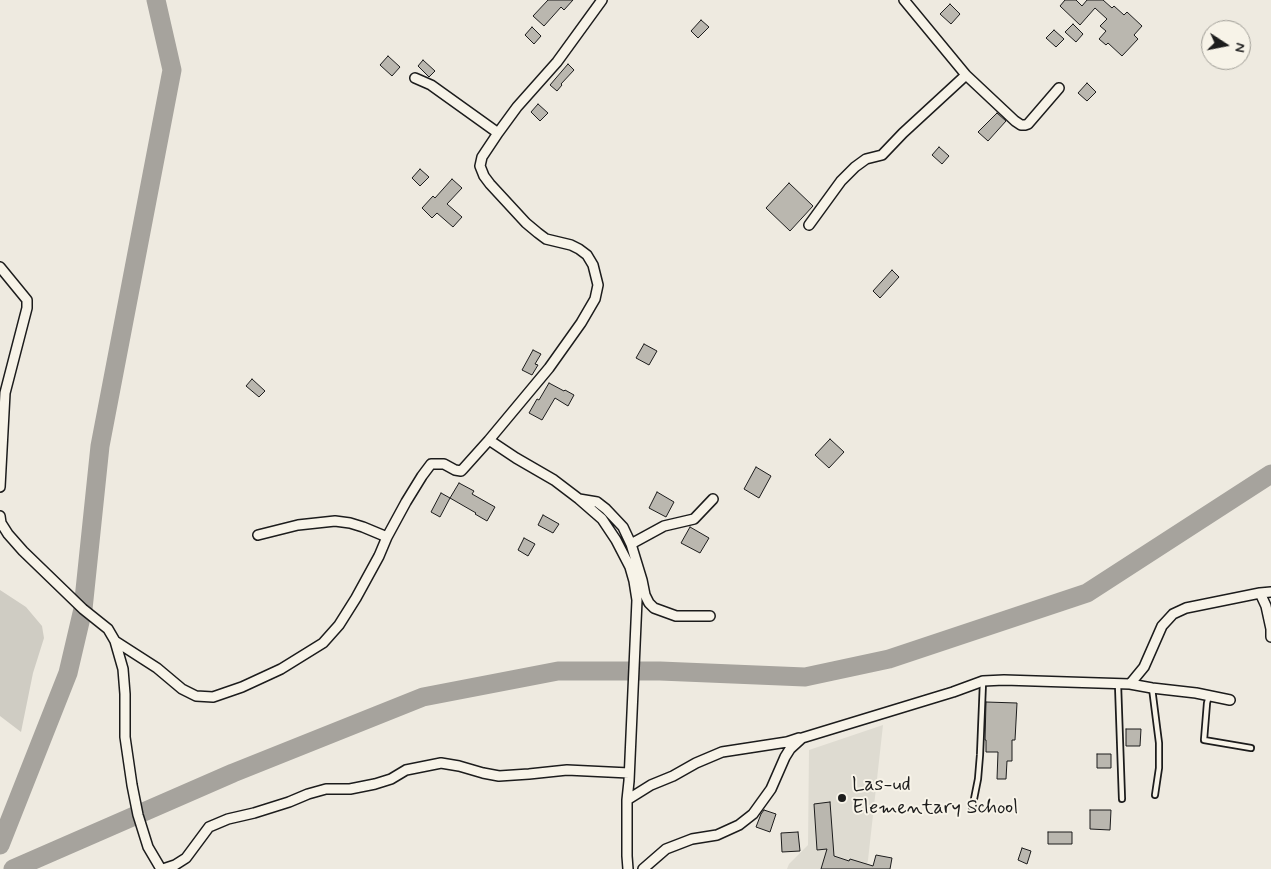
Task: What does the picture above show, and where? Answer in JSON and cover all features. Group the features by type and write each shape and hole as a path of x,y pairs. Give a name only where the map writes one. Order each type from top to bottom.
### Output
{"street":[{"path":"115,641 157,668 182,690 196,696 213,697 242,688 281,669 322,643 339,625 379,556 406,502 431,464 444,464 461,471 549,368 581,323 595,299 598,285 592,265 587,255 579,249 571,245 546,239 526,223 484,176 480,166 482,157 517,107 557,62 602,0"},
{"path":"904,0 966,75 1020,125 1028,124 1059,88"},
{"path":"809,226 841,181 855,167 866,159 882,155 966,75"},
{"path":"414,78 430,85 498,133"},
{"path":"0,267 27,300 27,308 5,393 0,487"},
{"path":"489,440 554,480 602,519 630,566 637,600 627,800 628,869"},
{"path":"579,499 597,502 623,527 631,544 648,603 654,608 676,616 710,616"},
{"path":"631,544 664,526 694,519 713,500"},
{"path":"0,516 0,522 18,546 83,608 108,629 115,641 123,669 125,736 132,785 148,847 162,869 175,865 186,858 209,827 228,819 254,813 326,789 350,790 374,784 391,779 406,770 441,763 499,776 566,770 629,769"},
{"path":"258,535 298,525 335,521 363,527 387,537"},
{"path":"1130,684 1144,667 1162,626 1173,614 1186,608 1271,592"},
{"path":"1260,593 1266,606 1271,637"},
{"path":"627,800 651,785 722,752 802,738 983,681 1118,683 1196,693 1230,700"},
{"path":"643,869 666,849 692,839 717,835 739,825 753,814 771,789 790,749 802,738"}],"lane":[{"path":"972,809 978,780 983,681"},
{"path":"1118,683 1122,799"},
{"path":"1152,688 1159,743 1159,768 1155,795"},
{"path":"1209,696 1204,740 1251,748"}],"shaded area":[{"path":"0,590 26,607 42,626 44,638 33,673 21,732 0,716"},
{"name":"Las-ud Elementary School","path":"883,725 866,869 787,869 789,864 808,845 809,750"}],"building":[{"path":"548,0 573,0 564,10 561,7 544,26 533,16"},
{"path":"1065,0 1076,0 1082,6 1087,0 1103,0 1112,8 1114,6 1124,15 1127,12 1142,26 1134,35 1138,39 1122,56 1108,43 1106,45 1099,39 1106,31 1100,26 1107,19 1095,8 1080,25 1060,6"},
{"path":"950,4 960,14 951,24 940,14"},
{"path":"701,20 709,27 698,38 691,31"},
{"path":"1073,24 1083,34 1076,42 1065,32"},
{"path":"532,27 541,36 534,44 525,35"},
{"path":"1054,30 1064,39 1056,47 1046,38"},
{"path":"388,56 400,67 392,76 380,65"},
{"path":"423,60 435,71 429,77 418,66"},
{"path":"568,64 574,70 557,91 550,85"},
{"path":"1087,83 1096,92 1087,101 1078,93"},
{"path":"538,104 548,113 540,121 531,112"},
{"path":"997,113 1006,121 988,141 978,132"},
{"path":"939,147 949,156 942,164 932,155"},
{"path":"420,169 429,177 420,186 412,178"},
{"path":"452,179 462,188 447,204 462,217 453,227 437,213 432,218 422,208 433,196 435,198"},
{"path":"789,183 813,206 790,231 766,208"},
{"path":"892,270 899,277 880,298 873,291"},
{"path":"644,344 657,351 649,365 636,358"},
{"path":"533,350 541,354 535,364 538,365 532,375 522,370"},
{"path":"252,379 265,391 259,397 246,386"},
{"path":"549,383 574,395 568,406 555,398 542,420 529,413"},
{"path":"830,439 844,452 829,468 815,455"},
{"path":"756,467 771,476 759,498 744,489"},
{"path":"459,483 474,491 472,494 495,507 487,521 450,498"},
{"path":"657,492 674,502 666,517 649,508"},
{"path":"441,493 450,498 440,517 431,512"},
{"path":"543,515 559,524 553,533 538,525"},
{"path":"690,527 709,538 700,553 681,543"},
{"path":"524,538 535,544 528,556 518,550"},
{"path":"986,702 1017,703 1015,740 1012,740 1012,761 1007,761 1006,779 997,779 998,752 986,752"},
{"path":"1126,729 1141,729 1140,746 1126,746"},
{"path":"1097,754 1111,754 1111,768 1097,768"},
{"path":"830,802 834,856 873,866 876,855 892,858 890,869 821,869 827,849 817,850 814,804"},
{"path":"764,810 776,814 770,832 756,827"},
{"path":"1090,810 1111,810 1110,830 1090,829"},
{"path":"798,832 800,851 782,852 781,833"},
{"path":"1048,832 1072,832 1072,844 1048,844"},
{"path":"1022,848 1031,851 1027,864 1018,860"}],"waterway":[{"path":"0,845 68,673 83,609 100,446 172,70 156,0"},
{"path":"13,869 233,773 423,697 558,671 660,671 805,677 889,659 1087,593 1271,474"}],"place":[{"name":"Las-ud Elementary School","path":"842,798"}]}
